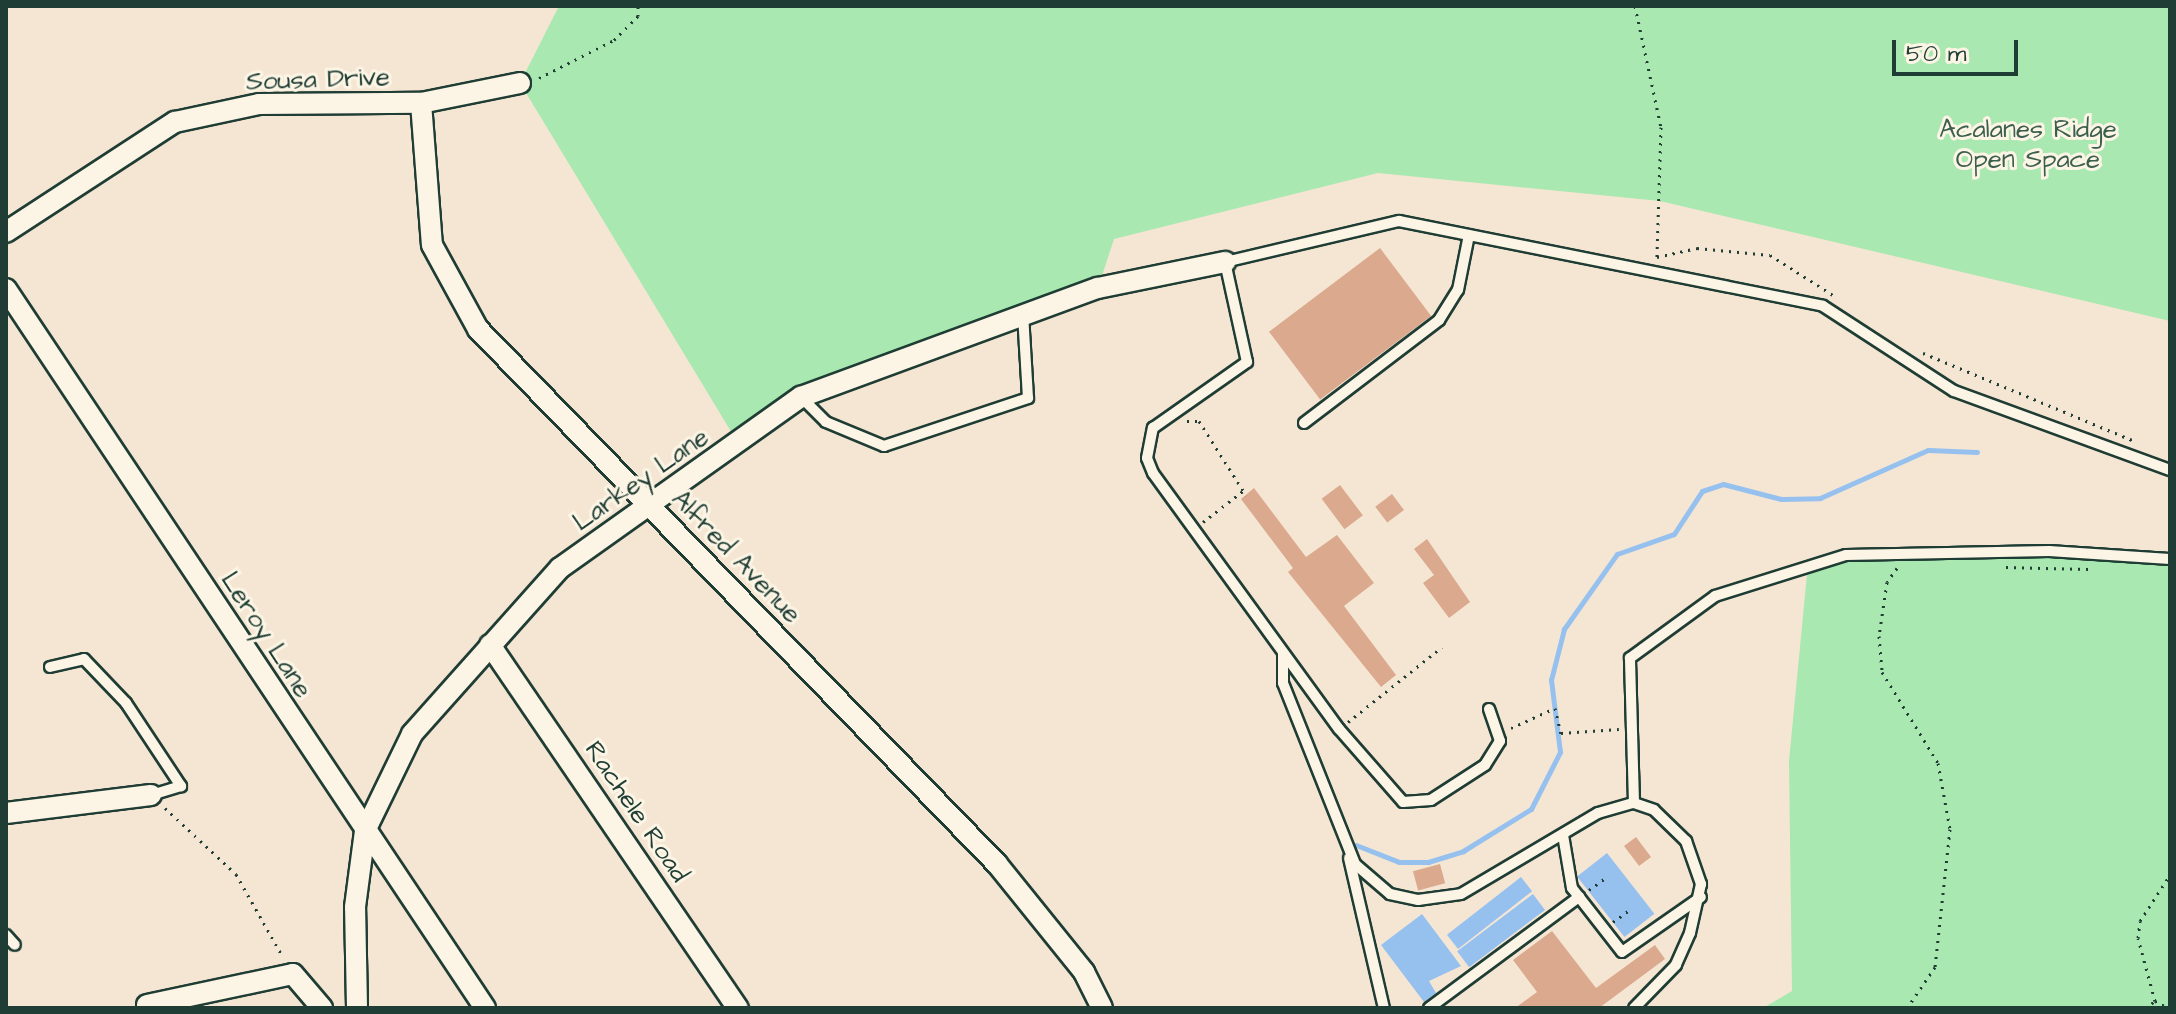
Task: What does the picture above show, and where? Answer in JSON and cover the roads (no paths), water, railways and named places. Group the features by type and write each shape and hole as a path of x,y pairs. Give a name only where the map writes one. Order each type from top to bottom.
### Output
{"street":[{"name":"Sousa Drive","path":"6,232 175,122 259,104 421,103 520,83"},
{"name":"Alfred Avenue","path":"421,103 432,245 478,329 997,864 1084,972 1102,1008"},
{"name":"Larkey Lane","path":"357,1008 355,907 365,831 412,734 560,568 651,507 801,397 1098,288 1225,262"},
{"name":"Leroy Lane","path":"6,289 485,1008"},
{"name":"Rachele Road","path":"490,645 738,1008"},
{"path":"6,813 151,795"},
{"path":"147,1005 293,974 322,1008"}],"lane":[{"path":"1489,709 1499,733 1485,765 1417,803 1382,786 1193,529 1147,458 1153,428 1247,362 1225,262 1399,221 1823,306 1954,391 2170,470"},
{"path":"1304,423 1439,320 1458,290 1469,235"},
{"path":"801,397 826,422 884,446 1028,398 1023,315"},
{"path":"1634,803 1627,668 1641,646 1715,596 1808,564 1931,550 2170,559"},
{"path":"1283,654 1283,683 1347,846 1384,1008"},
{"path":"50,667 84,659 126,703 181,786 151,795"},
{"path":"1347,846 1378,887 1444,899 1563,835 1634,803 1654,810 1686,841 1698,863 1701,897 1676,965 1634,1008"},
{"path":"1563,835 1579,897 1622,952 1701,897"},
{"path":"1429,1008 1579,897"},
{"path":"6,935 15,945"}],"water":[{"path":"1607,853 1654,914 1624,937 1577,876"},
{"path":"1521,877 1532,891 1458,949 1447,935"},
{"path":"1533,894 1545,910 1469,967 1457,951"},
{"path":"1422,914 1461,966 1429,981 1436,993 1424,1002 1381,945"}],"waterway":[{"path":"1356,845 1399,862 1428,862 1463,851 1531,809 1560,752 1551,680 1564,629 1617,554 1674,534 1702,491 1723,484 1781,499 1820,498 1928,450 1977,452"}],"park label":[{"name":"Acalanes Ridge Open Space","path":"2028,145"}]}
